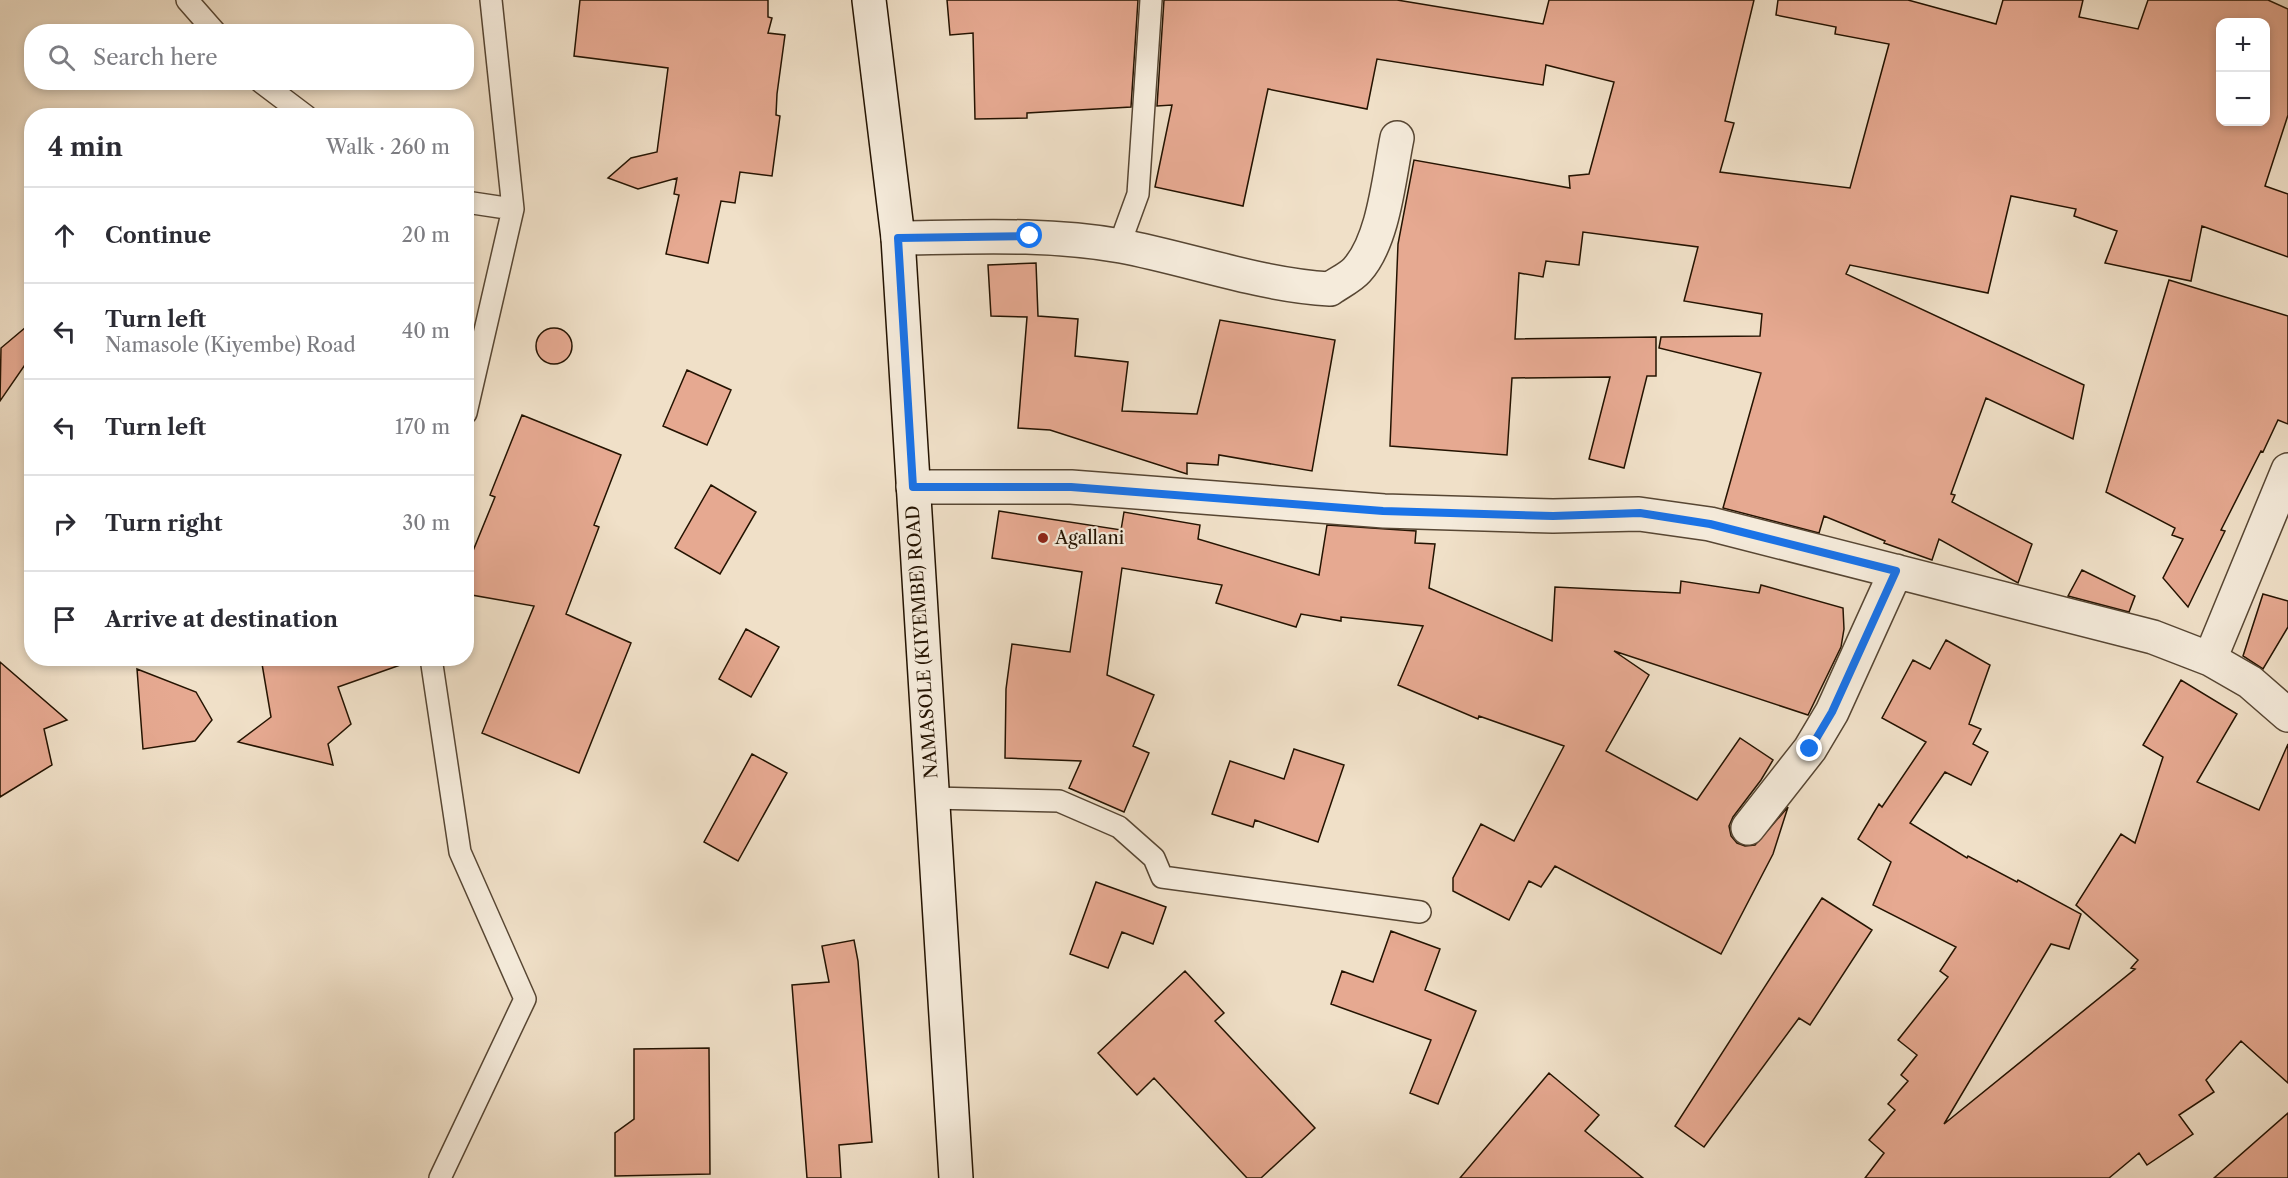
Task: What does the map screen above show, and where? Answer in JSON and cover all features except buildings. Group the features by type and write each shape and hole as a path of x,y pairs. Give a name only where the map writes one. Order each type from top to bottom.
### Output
{"street":[{"name":"NAMASOLE (KIYEMBE) ROAD","path":"869,0 898,238 956,1178"},
{"path":"898,238 1030,236 1119,246 1257,277 1330,289 1357,270 1371,244 1381,219 1397,138"},
{"path":"2210,659 2288,470"},
{"path":"913,487 1071,487 1383,511 1553,516 1640,513 1710,524 2153,637 2210,659 2250,682 2288,715"},
{"path":"1748,828 1810,749 1832,712 1896,571"}],"lane":[{"path":"187,0 208,24"},
{"path":"474,378 513,209 491,0"},
{"path":"1119,246 1138,194 1151,0"},
{"path":"272,90 295,108"},
{"path":"474,203 513,209"},
{"path":"432,666 460,852 525,999 440,1178"},
{"path":"932,798 1059,801 1119,827 1154,858 1162,877 1420,912"}],"place":[{"name":"Agallani","path":"1043,538"}],"route":[{"path":"1030,236 898,238 913,487 1071,487 1383,511 1553,516 1640,513 1710,524 1896,571 1832,712 1810,749"}]}
